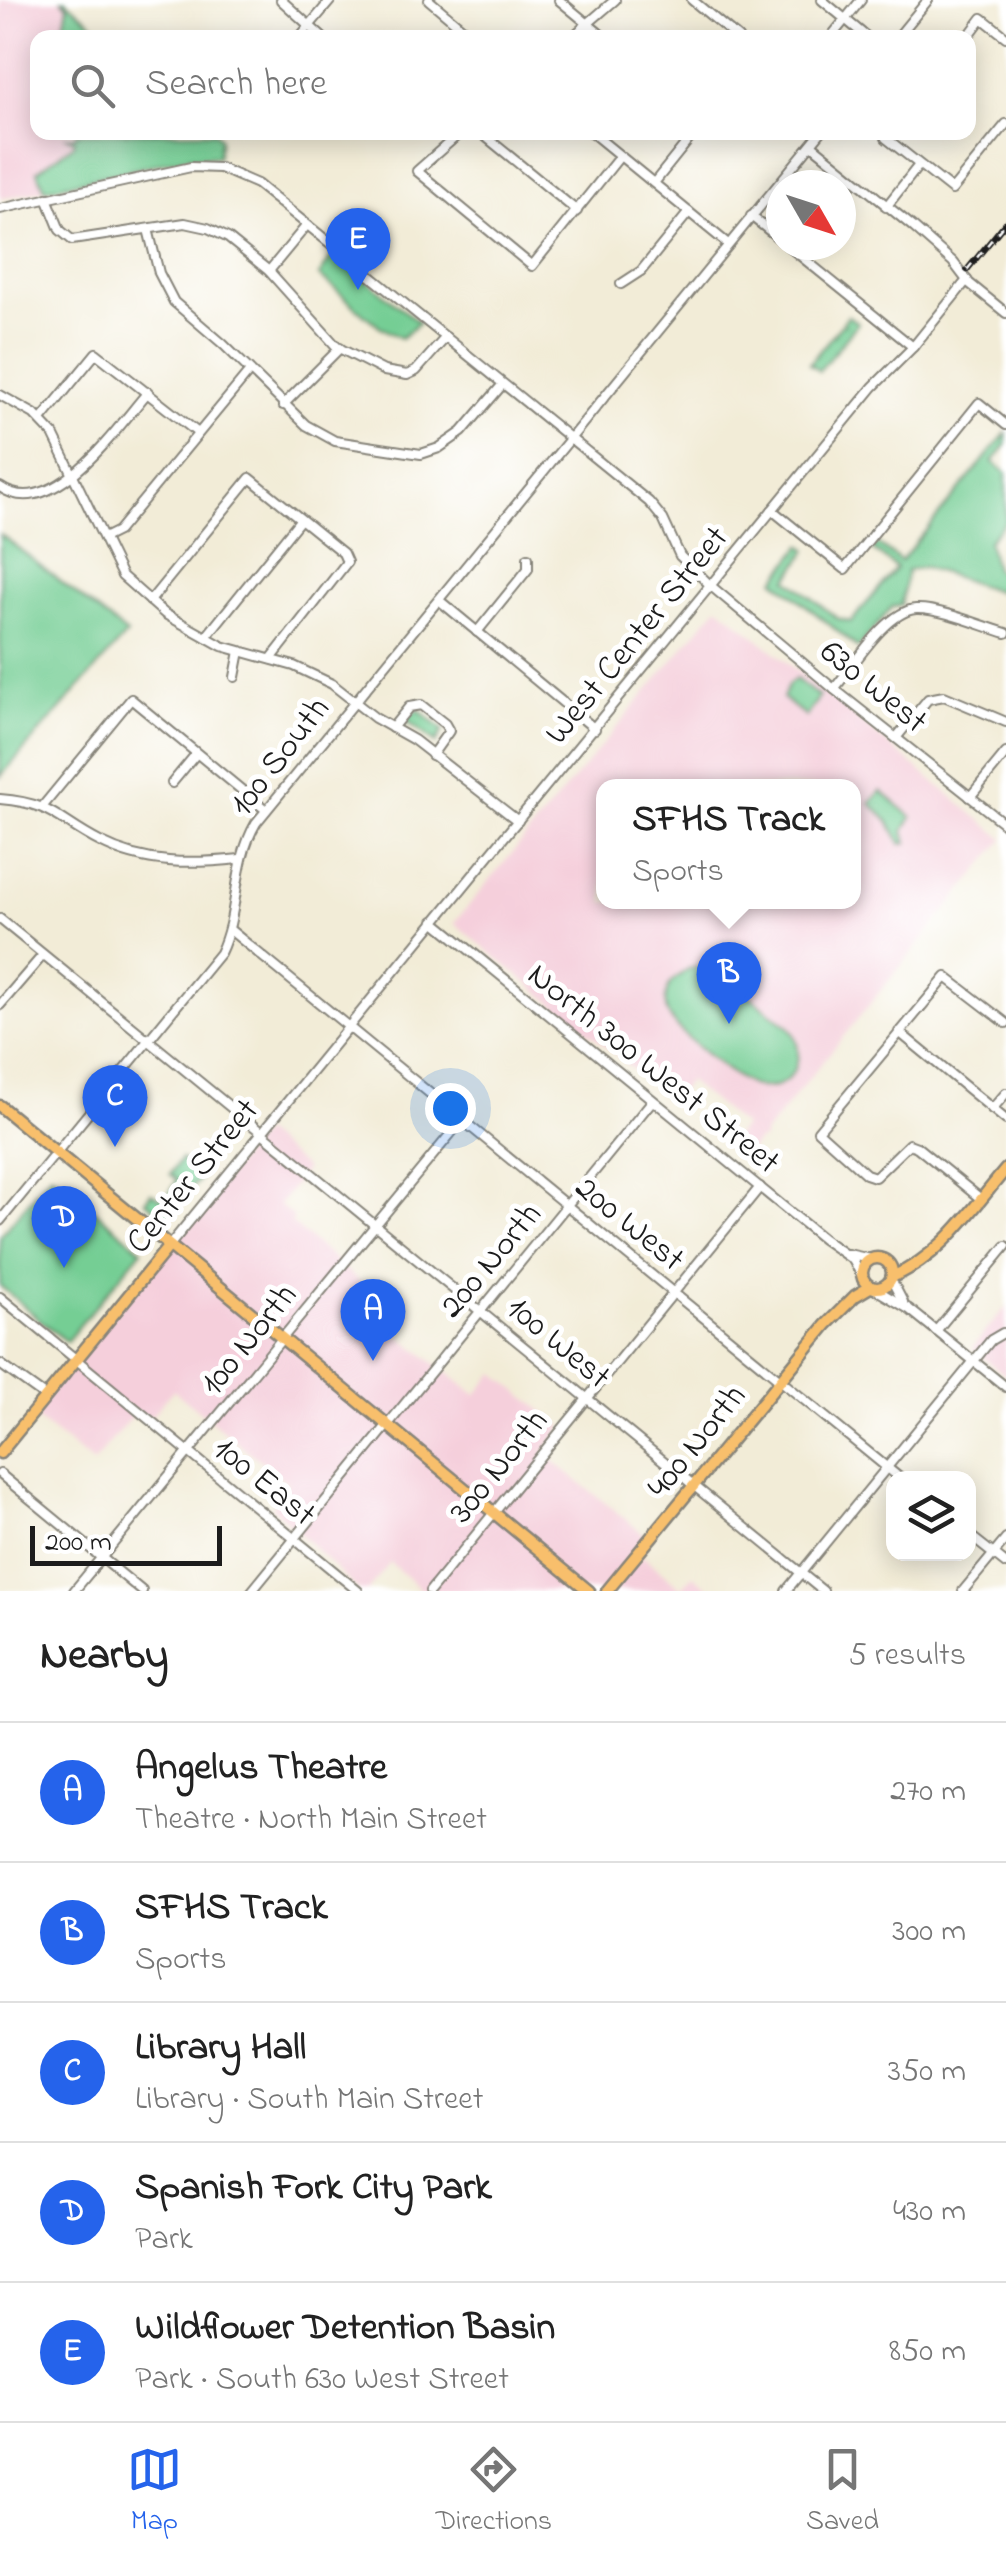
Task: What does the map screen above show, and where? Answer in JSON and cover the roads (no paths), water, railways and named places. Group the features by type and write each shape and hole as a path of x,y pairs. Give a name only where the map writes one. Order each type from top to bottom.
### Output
{"main road":[{"path":"0,1106 589,1591"},
{"path":"923,1260 902,1264 871,1259 861,1276 872,1288 884,1287 891,1278 923,1260 951,1235 1006,1169"},
{"name":"Center Street","path":"0,1453 169,1246"},
{"path":"886,1261 891,1278"},
{"name":"400 North","path":"608,1591 826,1325 861,1276"},
{"name":"400 North","path":"826,1325 855,1296 872,1288"}],"street":[{"path":"281,0 314,30"},
{"path":"306,30 332,0"},
{"path":"559,0 595,30"},
{"path":"581,30 615,0"},
{"path":"692,0 728,30"},
{"path":"822,0 858,30"},
{"path":"836,30 861,0"},
{"path":"904,30 928,0"},
{"path":"435,2 465,30"},
{"path":"972,30 982,18 1006,37"},
{"path":"893,140 952,190 1006,124"},
{"path":"452,140 417,171 532,266 620,156"},
{"path":"490,140 576,212"},
{"path":"601,140 728,244"},
{"path":"654,183 689,140"},
{"name":"100 South","path":"0,1221 212,964 229,929 240,859 248,837 266,810 816,140"},
{"path":"812,145 953,262 966,280 1006,314"},
{"path":"886,207 919,165"},
{"name":"630 West","path":"47,198 191,167 232,170 257,184 650,503 680,556 711,586 834,690 1006,824"},
{"path":"0,209 47,198 60,230 72,240 185,223 200,226 228,238 269,271 340,348 384,372 407,376 446,337"},
{"path":"622,284 641,271 689,212"},
{"path":"751,216 766,228"},
{"path":"269,271 307,225"},
{"path":"148,229 159,272 174,302 306,425 335,441 421,454 440,448 462,432 503,384"},
{"path":"805,260 913,347"},
{"name":"West Center Street","path":"349,1025 873,386 913,347 966,280"},
{"path":"283,405 340,348"},
{"path":"41,420 96,353 198,432"},
{"path":"104,538 118,530 250,372"},
{"path":"0,487 18,495 33,495 84,467 148,392"},
{"path":"0,395 41,420 58,444 122,576 150,600 206,637 318,676 414,740 518,822"},
{"path":"772,510 845,569 979,403 1006,425"},
{"path":"150,600 250,478 343,553 347,562 271,660"},
{"path":"206,637 300,520"},
{"path":"477,632 528,569 528,558"},
{"path":"440,600 595,729"},
{"path":"834,690 888,623 905,612 926,610 1006,633"},
{"path":"234,677 240,651"},
{"path":"896,738 928,699 944,696 1006,722"},
{"path":"43,806 131,699 266,810"},
{"path":"392,728 410,706 422,705 446,724 448,731 432,755"},
{"path":"970,796 1006,753"},
{"path":"172,783 196,754"},
{"path":"0,799 43,806 102,843 136,856 170,863 240,859"},
{"name":"100 West","path":"0,920 824,1591"},
{"name":"North 300 West Street","path":"434,921 844,1253"},
{"name":"200 West","path":"229,929 891,1471"},
{"path":"0,1006 43,954"},
{"path":"981,1199 909,1144 876,1177 866,1174 818,1132 946,977 1006,1023"},
{"name":"Center Street","path":"169,1246 349,1025"},
{"path":"898,1032 1006,1120"},
{"path":"992,1109 1006,1092"},
{"name":"200 North","path":"252,1591 652,1101"},
{"name":"100 North","path":"74,1591 462,1120"},
{"name":"300 North","path":"430,1591 760,1187"},
{"path":"936,1331 1006,1246"},
{"path":"844,1253 871,1259"},
{"path":"844,1253 857,1265 861,1276"},
{"path":"891,1278 910,1310"},
{"path":"872,1288 910,1310 1006,1387"},
{"name":"100 East","path":"0,1297 358,1591"},
{"path":"786,1591 991,1340 1002,1333"},
{"path":"0,1364 46,1397"},
{"path":"0,1474 142,1591"},
{"path":"963,1591 1006,1538"},
{"path":"976,1540 1006,1564"}],"railway":[{"path":"967,270 1006,222"}],"place":[{"name":"Wildflower Detention Basin","path":"358,290"},
{"name":"SFHS Track","path":"729,1024"},
{"name":"Library Hall","path":"115,1147"},
{"name":"Spanish Fork City Park","path":"64,1268"},
{"name":"Angelus Theatre","path":"373,1361"}]}
